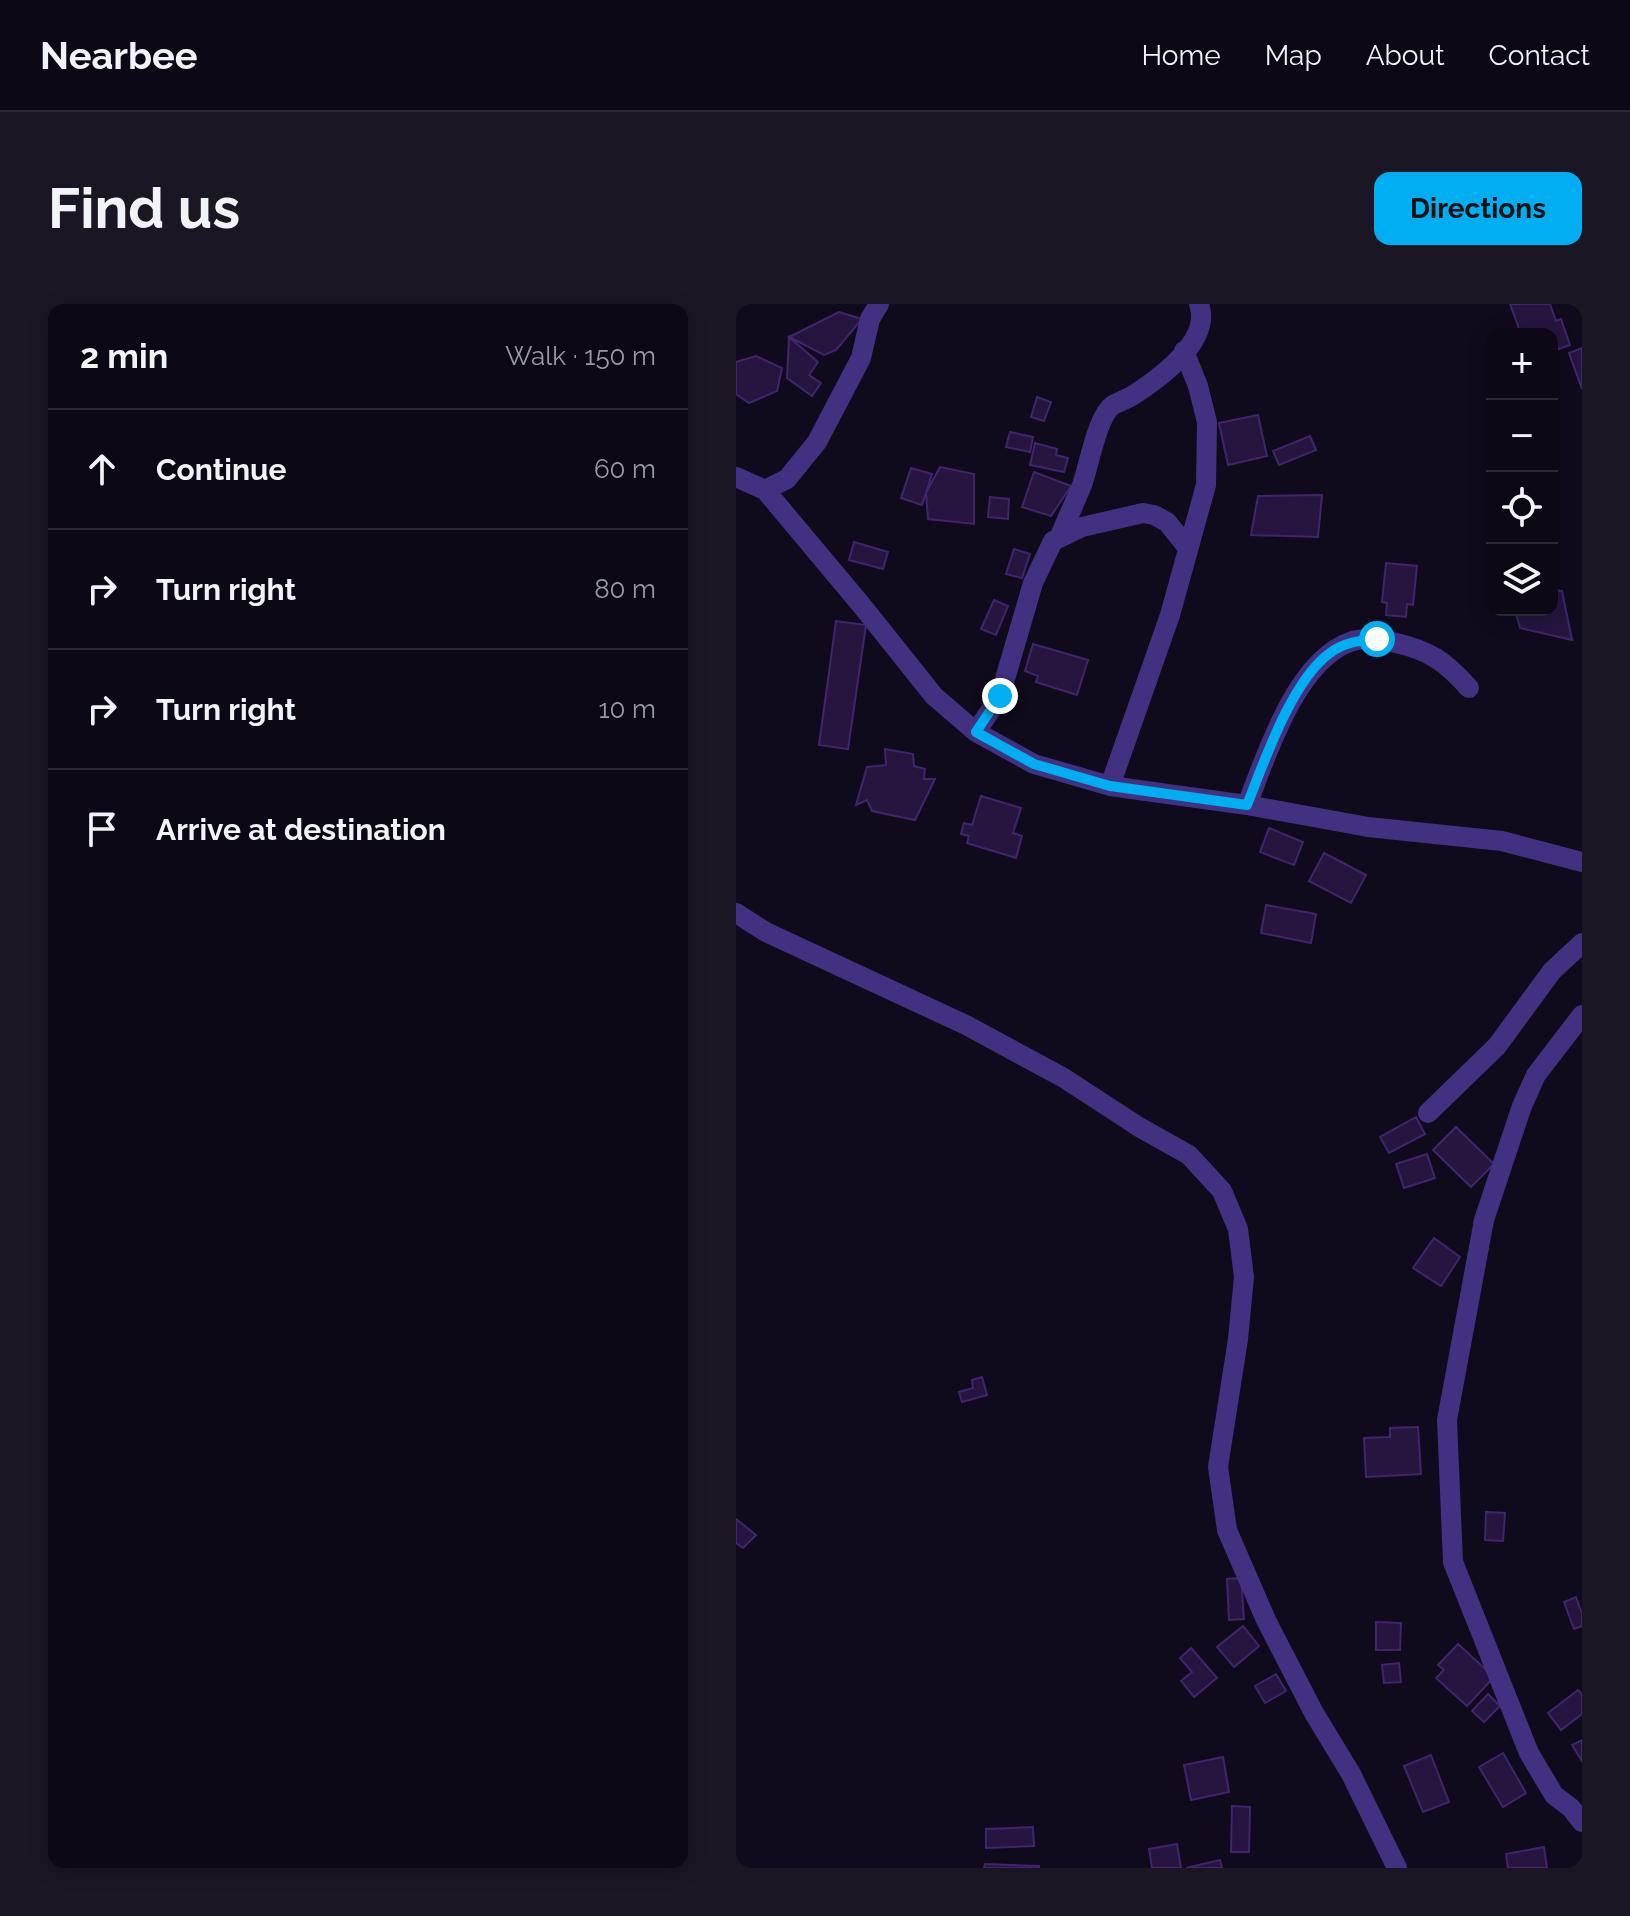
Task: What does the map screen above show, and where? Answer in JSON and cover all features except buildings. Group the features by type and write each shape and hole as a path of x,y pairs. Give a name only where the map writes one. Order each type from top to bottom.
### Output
{"street":[{"path":"1060,536 1082,483 1104,416 1112,406 1157,377 1184,351 1193,340 1201,319 1199,304"},
{"path":"765,490 787,479 817,442 861,358 874,305"},
{"path":"1110,786 1170,615 1206,485 1207,422 1198,386 1184,351"},
{"path":"736,477 765,490 934,696 976,732 1034,764 1110,786 1247,805 1368,827 1502,841 1582,862"},
{"path":"976,732 1000,696 1033,583 1053,541 1116,517 1143,513 1167,522 1187,547"},
{"path":"1247,805 1297,690 1328,654 1350,642 1377,639 1430,653 1447,664 1469,688"},
{"path":"736,913 766,932 966,1025 1064,1078 1189,1155 1222,1191 1238,1229 1244,1277 1238,1339 1218,1467 1227,1530 1266,1620 1314,1713 1351,1774 1397,1868"},
{"path":"1428,1113 1497,1046 1545,979 1582,943"},
{"path":"1582,1015 1536,1075 1484,1220 1447,1420 1453,1562 1529,1753 1554,1795 1571,1808 1582,1822"}],"route":[{"path":"1000,696 976,732 1034,764 1110,786 1247,805 1297,690 1328,654 1350,642 1377,639"}]}
